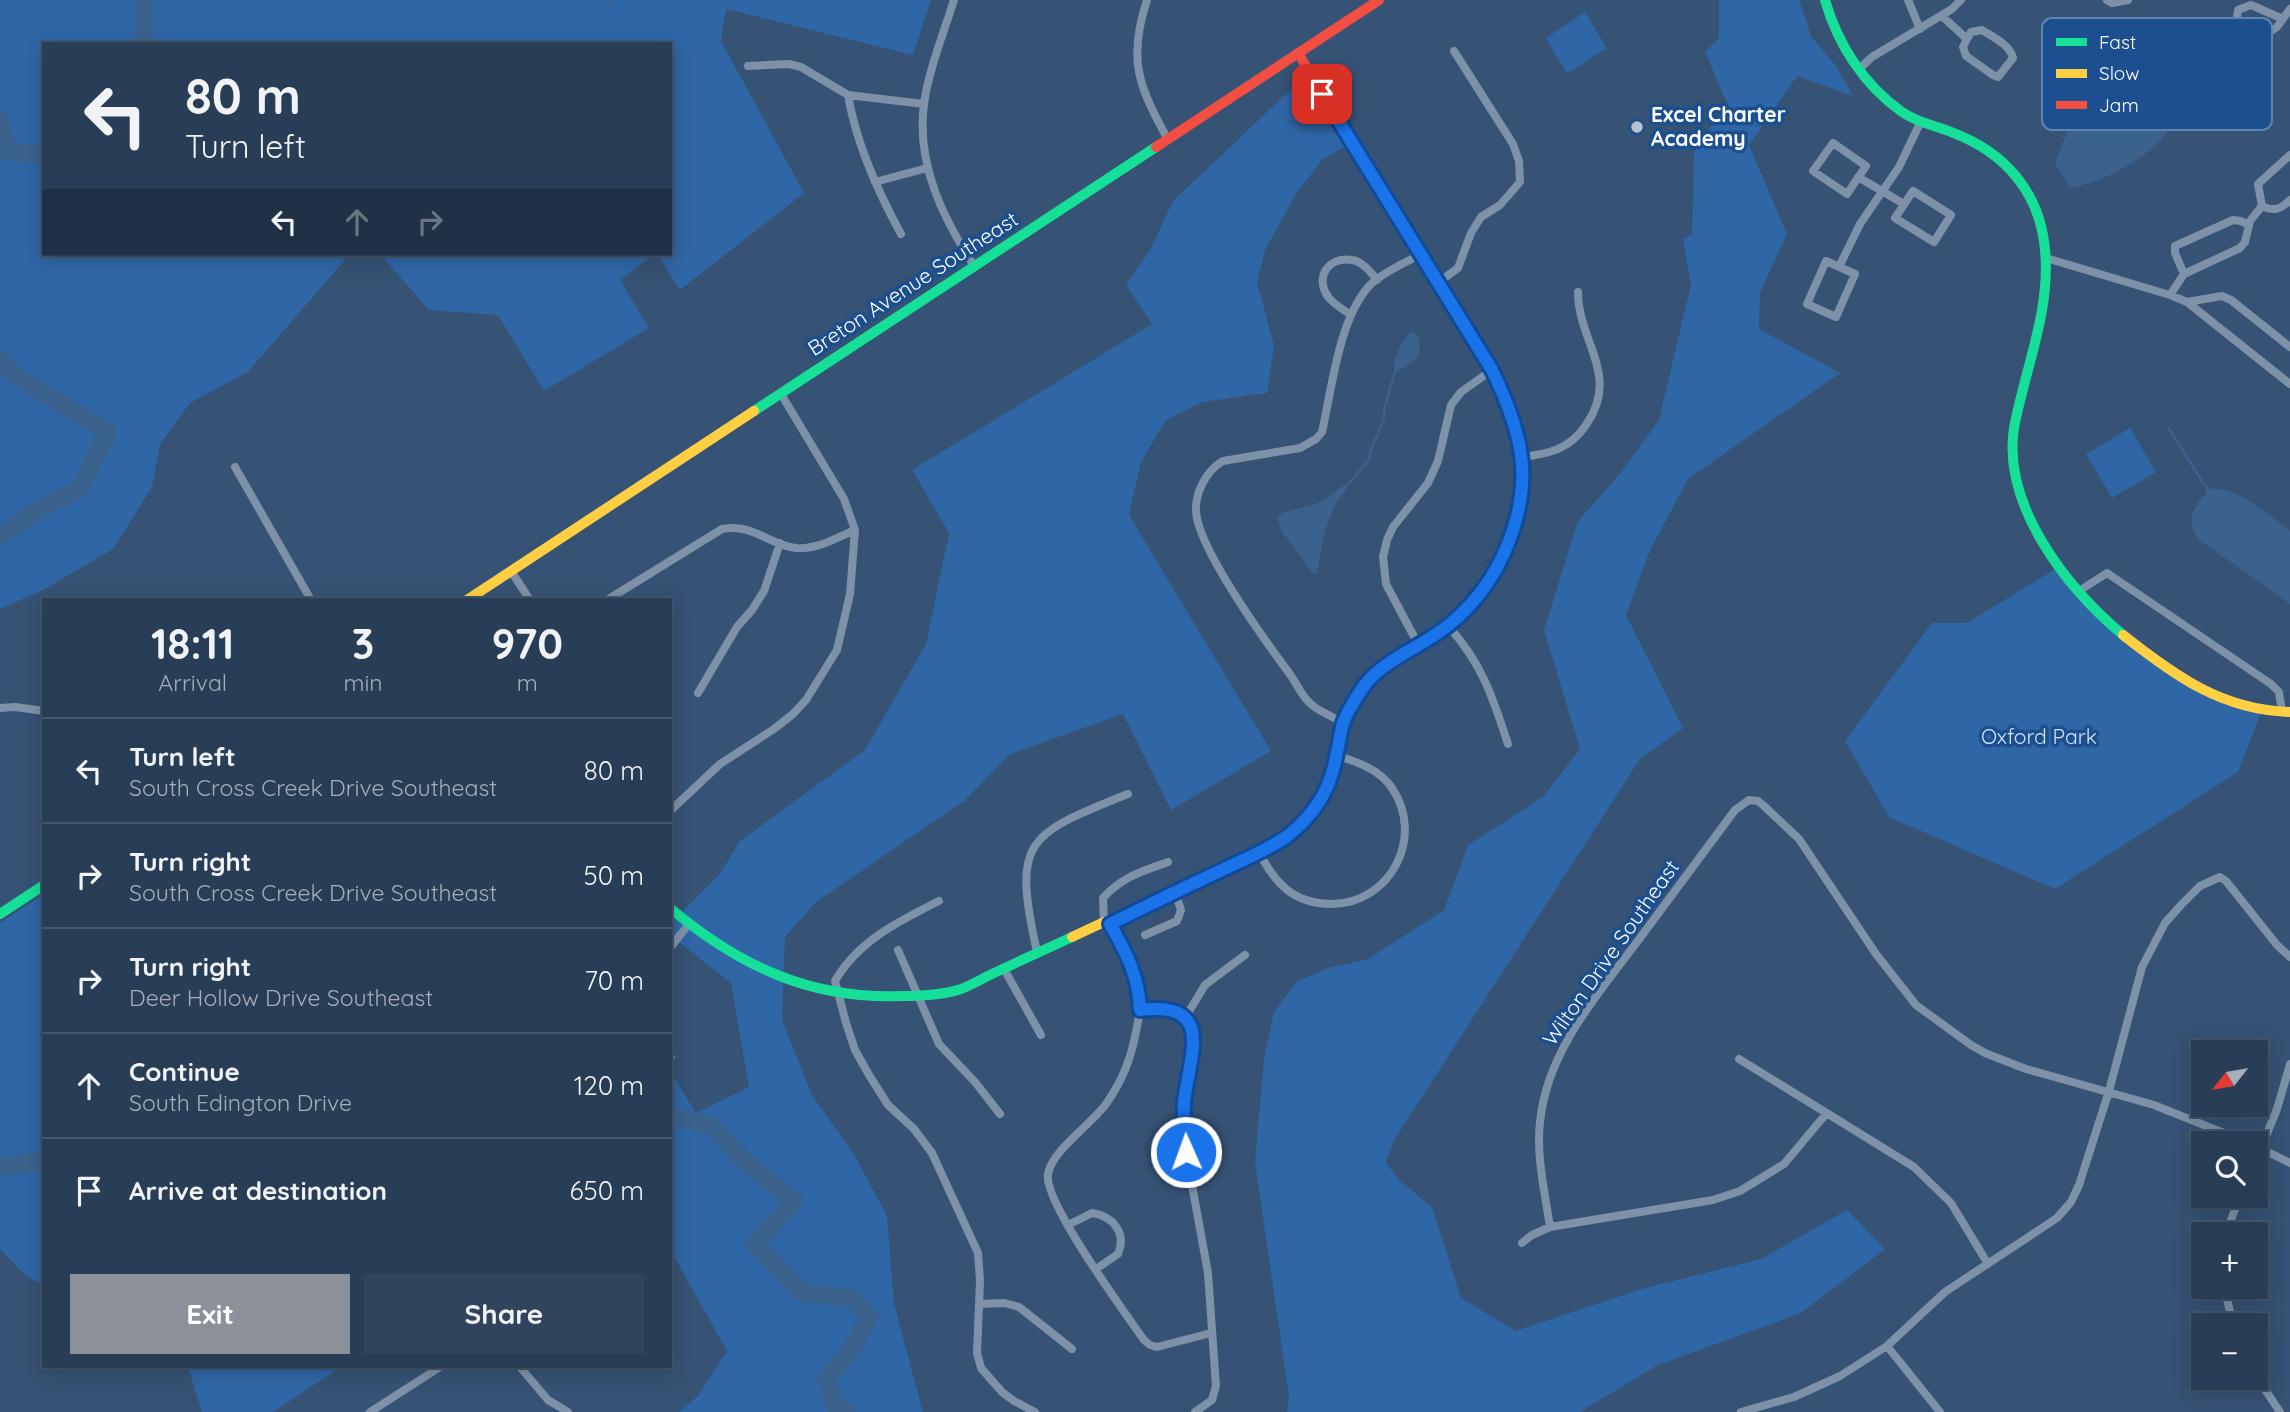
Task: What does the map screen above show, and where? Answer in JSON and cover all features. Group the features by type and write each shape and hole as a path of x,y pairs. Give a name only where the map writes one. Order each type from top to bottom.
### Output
{"street":[{"path":"954,0 924,104 927,168 942,210 974,266"},
{"path":"1147,0 1135,50 1138,74 1150,107 1168,139"},
{"name":"Breton Avenue Southeast","path":"470,598 1379,0"},
{"path":"1825,0 1828,14 1842,43 1859,69 1890,103 1920,123 1953,132 1999,157 2023,183 2037,208 2046,244 2046,284 2017,412 2012,447 2017,485 2046,545 2079,591 2088,602 2136,645 2186,680 2227,701 2273,712 2286,712 2279,692 2271,684 2107,573 2079,591"},
{"path":"1908,0 1920,29"},
{"path":"1859,69 1872,57 1942,16 1961,0"},
{"path":"2107,0 2112,4 2128,0"},
{"path":"2237,18 2238,10 2251,5 2283,19"},
{"path":"2272,30 2290,9"},
{"path":"1942,16 1967,38"},
{"path":"1982,30 2012,51 2014,58 2002,74 1998,77 1993,75 1966,56 1963,47 1967,38 1971,32 1982,30"},
{"path":"1439,282 1458,268 1480,216 1500,205 1520,182 1519,161 1513,144 1454,51"},
{"path":"672,910 718,946 758,970 802,986 863,998 960,989 1175,892 1285,837 1304,821 1324,794 1338,756 1342,724 1367,682 1396,657 1419,646 1448,626 1472,604 1497,568 1516,528 1523,494 1522,457 1508,404 1492,370 1298,53"},
{"path":"748,66 789,64 801,67 848,95 924,104"},
{"path":"848,95 851,112 876,182 901,234"},
{"path":"1839,267 1860,224 1899,167 1920,123"},
{"path":"1833,143 1866,166 1858,177 1847,194 1814,171 1833,143"},
{"path":"2262,206 2259,184 2290,155"},
{"path":"876,182 927,168"},
{"path":"1858,177 1904,204"},
{"path":"1913,191 1951,215 1934,242 1895,218 1904,204 1913,191"},
{"path":"2262,206 2280,209 2290,200"},
{"path":"2170,295 2184,274 2240,248 2245,242 2252,216 2262,206"},
{"path":"2184,274 2175,253 2175,246 2233,220 2248,225"},
{"path":"1342,724 1311,705 1268,645 1205,544 1196,512 1198,494 1205,479 1216,465 1223,461 1300,448 1316,439 1322,432 1342,340 1351,315 1371,284 1421,254"},
{"path":"2046,258 2187,302 2290,384"},
{"path":"1351,315 1329,298 1322,284 1323,272 1329,264 1351,260 1359,263 1377,280"},
{"path":"1826,261 1839,267 1855,274 1836,317 1807,304 1826,261"},
{"path":"1522,457 1548,454 1570,444 1581,433 1597,406 1601,388 1600,374 1580,312 1578,292"},
{"path":"2187,302 2222,296 2231,300 2290,347"},
{"path":"1419,646 1386,584 1383,558 1387,540 1393,527 1428,483 1441,449 1451,405 1461,392 1492,370"},
{"path":"672,809 720,764 774,729 806,700 837,650 850,594 855,530 844,499 781,394"},
{"path":"235,467 308,598"},
{"path":"610,598 722,529 734,526 745,528 794,548 807,548 855,530"},
{"path":"698,693 737,627 764,591 780,543"},
{"path":"511,571 529,598"},
{"path":"1448,626 1467,646 1481,672 1508,744"},
{"path":"0,708 42,711"},
{"path":"1259,852 1268,872 1279,884 1301,900 1320,904 1348,904 1376,890 1393,872 1405,846 1404,814 1400,805 1391,787 1377,773 1361,763 1338,756"},
{"path":"1037,952 1028,914 1024,876 1035,844 1047,831 1068,818 1128,794"},
{"name":"Wilton Drive Southeast","path":"1550,1227 1538,1145 1540,1119 1548,1080 1565,1043 1735,810 1749,800 1758,801 1799,839 1876,954 1916,1005 1985,1053 2026,1069 2109,1091"},
{"path":"1168,862 1125,878 1103,898 1107,923 1130,958 1140,993 1140,1010 1132,1057 1107,1104 1056,1157 1047,1176 1052,1196 1068,1225 1123,1311 1150,1345 1157,1347 1211,1333"},
{"path":"1741,1412 1817,1388 1840,1376 1887,1346 1945,1292 2043,1229 2071,1202 2109,1091 2142,967 2165,923 2200,886 2220,877 2227,881 2277,945 2290,957"},
{"path":"0,914 42,886"},
{"path":"1145,935 1177,921 1181,910 1175,892"},
{"path":"939,901 882,933 853,954 835,981 855,1050 888,1105 924,1141 978,1253 977,1353 981,1368 1002,1392 1035,1412"},
{"path":"672,945 688,925"},
{"path":"898,950 939,1044 975,1082 1000,1114"},
{"path":"1185,1018 1205,985 1245,955"},
{"path":"1003,969 1041,1035"},
{"path":"1140,1010 1154,1008 1172,1011 1185,1018 1194,1034 1184,1103 1186,1152 1208,1273 1216,1386 1212,1400 1195,1412"},
{"path":"1740,1059 1914,1167 1951,1203 1988,1264"},
{"path":"2266,1131 2277,1109 2290,1063"},
{"path":"2109,1091 2187,1116 2221,1131"},
{"path":"1522,1243 1550,1227 1713,1200 1740,1191 1784,1164 1826,1114"},
{"path":"2268,1153 2290,1163"},
{"path":"1068,1225 1092,1213 1108,1217 1116,1227 1121,1238 1118,1254 1096,1269"},
{"path":"979,1304 1004,1303 1019,1307 1072,1349"},
{"path":"1887,1346 1940,1412"},
{"path":"376,1410 439,1368"},
{"path":"521,1368 548,1400 568,1412"},
{"path":"2265,1390 2280,1412"}],"green space":[{"path":"0,0 931,0 913,55 726,9 721,41 804,193 680,290 658,256 672,256 672,42 42,42 42,256 348,256 248,372 190,403 160,444 152,487 113,549 43,590 0,609"},
{"path":"1719,0 1799,0 1811,36 1836,66 1853,96 1797,76 1749,145 1787,234 1760,293 1759,329 1840,373 1688,479 1650,550 1626,615 1683,728 1640,759 1393,1142 1386,1163 1400,1181 1432,1207 1461,1298 1516,1331 1642,1289 1761,1259 1847,1210 1885,1249 1801,1313 1658,1365 1580,1412 1287,1412 1289,1397 1255,1162 1264,1058 1274,1012 1296,982 1328,968 1368,959 1444,910 1468,845 1543,797 1580,749 1544,630 1578,521 1619,475 1659,420 1691,284 1683,240 1692,233 1694,152 1727,103 1705,52 1719,38"},
{"path":"1585,12 1607,48 1567,74 1546,38"},
{"path":"1305,76 1347,145 1322,160 1296,194 1265,250 1257,282 1274,346 1267,393 1202,402 1166,420 1141,462 1129,515 1271,751 1171,810 1123,714 1010,754 964,801 816,902 785,937 782,1020 812,1095 855,1156 887,1216 894,1304 923,1412 679,1412 698,1396 727,1351 672,1253 672,1074 696,1113 749,1087 731,983 672,937 672,922 719,875 740,841 865,750 926,644 949,533 912,470 1152,324 1126,285 1150,250 1173,201"},
{"path":"382,256 652,256 620,280 649,328 544,391 498,315 429,310"},
{"path":"2130,428 2156,472 2112,498 2086,454"},
{"name":"Oxford Park","path":"2060,566 2079,591 2186,680 2262,710 2238,772 2055,889 1889,817 1845,741 1932,623 1967,623"},
{"path":"42,895 42,1284 26,1276 0,1249 0,923"},
{"path":"188,1368 339,1368 273,1412 202,1412"}],"shaded area":[{"path":"2068,130 2169,130 2159,142 2131,164 2098,180 2070,187 2055,164"},
{"path":"1412,331 1419,338 1420,353 1394,374 1398,351"},
{"path":"2202,481 2211,489 2221,489 2242,497 2290,531 2290,604 2198,539 2191,520 2194,509 2207,493"},
{"path":"1347,483 1348,487 1331,515 1317,574 1313,574 1281,530 1277,517 1282,513 1321,502"}],"waterway":[{"path":"143,0 145,42"},
{"path":"608,6 612,0"},
{"path":"0,120 7,151 42,155"},
{"path":"0,359 13,374 108,432 79,489 40,509 0,536"},
{"path":"1349,484 1370,458 1384,419 1394,374"},
{"path":"2168,427 2202,481"},
{"path":"672,1116 713,1126 741,1158 794,1201 755,1244 802,1293 852,1298 869,1317 852,1349 826,1379 834,1404 847,1412"},
{"path":"0,1167 42,1162"}],"traffic: fast":[{"path":"1825,0 1837,33 1854,63 1888,101 1908,116 1970,140 1988,151 2016,177 2036,210 2042,229 2046,272 2041,317 2014,428 2013,457 2018,487 2028,515 2061,569 2081,594 2123,635"},
{"path":"754,411 1156,147"},
{"path":"1421,254 1486,357 1515,428 1520,466 1518,505 1506,547 1492,576 1462,613 1423,642"},
{"path":"0,914 42,886"},
{"path":"672,910 723,947 778,975 837,992 869,996 925,995 954,991 1072,937"}],"traffic: slow":[{"path":"470,598 754,411"},
{"path":"2123,635 2181,677 2221,698 2265,710 2290,712"},
{"path":"1072,937 1104,922 1110,924 1256,852 1281,838 1304,820 1327,789 1341,729 1353,700 1385,667 1423,642"}],"traffic: jam":[{"path":"1156,147 1379,0"},
{"path":"1298,53 1421,254"}],"place":[{"name":"Excel Charter Academy","path":"1637,127"}],"route":[{"path":"1186,1152 1184,1103 1194,1034 1185,1018 1172,1011 1154,1008 1140,1010 1140,993 1130,958 1110,924 1259,852 1285,837 1304,821 1324,794 1338,756 1342,724 1367,682 1396,657 1419,646 1448,626 1472,604 1497,568 1516,528 1523,494 1522,457 1508,404 1492,370 1322,94"}]}
